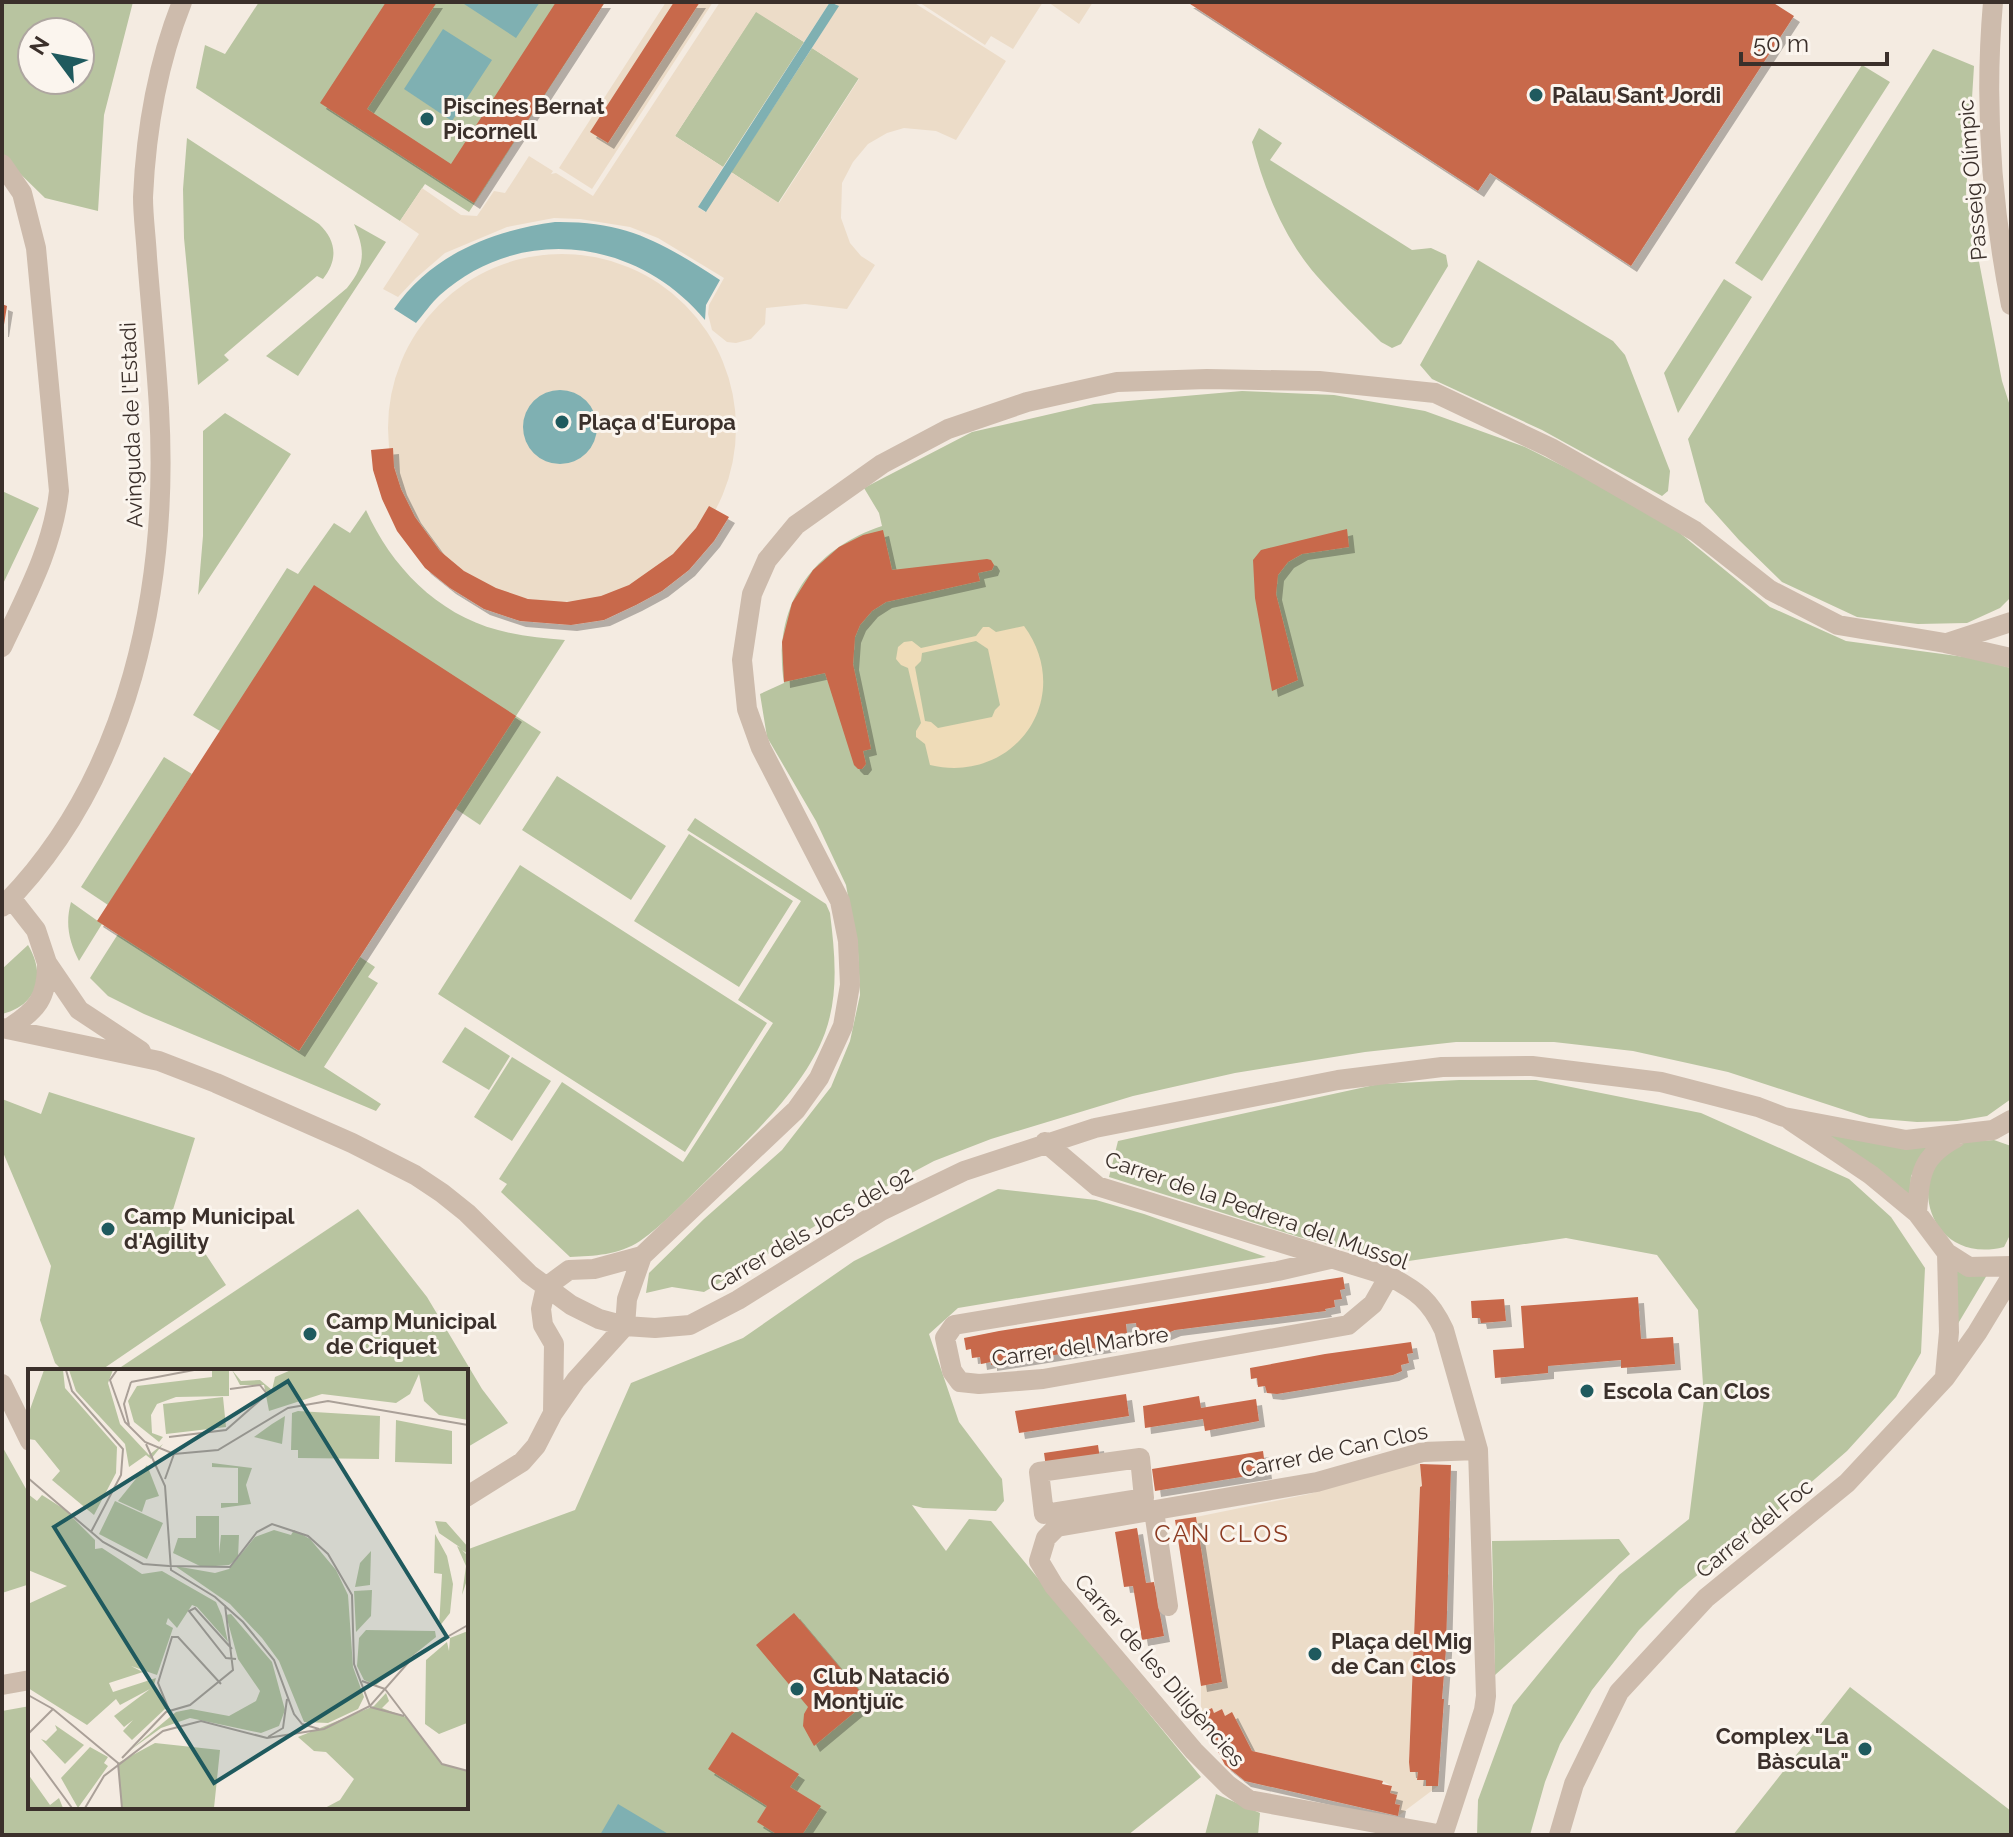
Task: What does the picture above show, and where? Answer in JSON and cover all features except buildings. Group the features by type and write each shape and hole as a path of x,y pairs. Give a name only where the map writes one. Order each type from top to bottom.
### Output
{"street":[{"name":"Avinguda de l'Estadi","path":"6,902 65,828 94,778 123,706 144,637 160,528 160,499 159,411 143,199 153,92 182,2"},
{"name":"Passeig Olímpic","path":"1993,2 1988,89 1990,154 2002,258 2011,305"},
{"path":"2,164 22,193 36,248 59,491 49,542 2,647"},
{"path":"468,1496 522,1462 536,1446 553,1413 593,1359 609,1346 625,1326 627,1299 642,1256 796,1110 819,1078 843,1026 850,985 848,941 840,901 761,748 747,709 742,660 752,594 767,560 796,525 882,464 948,429 1027,402 1117,382 1207,379 1319,381 1435,393 1589,469 1695,531 1770,590 1838,625 2011,658"},
{"path":"1945,643 2011,622"},
{"path":"6,902 36,930 47,963 79,1010 93,1022 159,1061"},
{"path":"5,1028 24,1018 38,1005 47,987 47,963"},
{"path":"5,1028 159,1061"},
{"name":"Carrer dels Jocs del 92","path":"159,1061 288,1114 415,1175 467,1213 546,1287 571,1305 599,1319 625,1326 655,1328 690,1325 738,1300 881,1211 964,1171 1095,1128 1205,1104 1338,1080 1442,1067 1532,1066 1661,1082 1758,1107 1784,1117"},
{"path":"1784,1117 1906,1140 2005,1130"},
{"path":"1784,1117 1871,1175 1917,1213 1947,1253 1969,1267 2011,1266"},
{"path":"1917,1213 1920,1174 1935,1149 1963,1134"},
{"name":"Carrer de la Pedrera del Mussol","path":"1045,1142 1097,1186 1389,1276 1418,1292 1438,1318 1478,1450 1486,1696 1443,1835"},
{"path":"1945,1378 1949,1332 1947,1253"},
{"path":"593,1359 569,1354 554,1344 543,1325 541,1309 546,1287 569,1270 594,1269 642,1256"},
{"name":"Carrer del Marbre","path":"1334,1258 1278,1271 954,1325 945,1338 952,1371 960,1382 979,1384 1043,1379 1348,1325 1373,1304 1389,1276"},
{"path":"594,1269 614,1278 627,1299"},
{"name":"Carrer del Foc","path":"1559,1835 1574,1784 1619,1692 1706,1598 1847,1483 1945,1378 2011,1277"},
{"path":"553,1413 554,1344"},
{"path":"2,1384 28,1437"},
{"name":"Carrer de Can Clos","path":"1039,1561 1046,1538 1057,1527 1317,1482 1423,1452 1478,1450"},
{"path":"1140,1458 1144,1498 1044,1514 1039,1472 1140,1458"},
{"path":"1154,1511 1168,1606"},
{"name":"Carrer de les Diligències","path":"1039,1561 1054,1586 1194,1751 1228,1785 1249,1800 1443,1835"},
{"path":"2,1685 28,1680"}],"green space":[{"path":"2,2 133,2 104,115 98,211 45,198 2,156"},
{"name":"Piscines Bernat Picornell","path":"259,2 605,2 469,212 425,184 400,221 196,88 205,45 225,54"},
{"path":"756,11 804,42 723,167 675,136"},
{"path":"812,48 859,78 778,203 731,172"},
{"path":"1933,49 1974,66 1966,194 2002,381 2011,409 2011,597 2000,608 1967,623 1918,624 1857,617 1782,582 1705,502 1688,439"},
{"path":"1862,65 1890,82 1762,281 1735,263"},
{"path":"1259,128 1282,143 1270,160 1412,250 1431,248 1446,255 1448,266 1401,344 1392,348 1381,342 1324,284 1294,245 1276,212 1257,160 1252,142"},
{"path":"187,138 319,224 329,237 333,251 331,265 323,279 317,276 224,355 229,360 198,385 184,238 183,189"},
{"path":"354,224 386,242 298,376 266,356 353,280 362,257"},
{"path":"1478,260 1613,341 1625,355 1670,471 1668,491 1662,496 1542,430 1432,379 1420,365"},
{"path":"1724,279 1752,297 1678,413 1664,373"},
{"path":"1242,391 1334,395 1425,411 1525,447 1601,485 1670,525 1770,607 1846,641 1972,658 2011,668 2011,1099 1987,1116 1957,1121 1917,1122 1869,1118 1728,1072 1633,1051 1554,1042 1456,1042 1365,1052 1235,1073 1133,1096 991,1139 934,1161 842,1210 704,1292 672,1287 646,1293 649,1273 782,1150 831,1087 850,1041 860,995 858,952 846,885 816,821 767,737 760,694 784,683 784,630 802,585 816,566 835,550 882,526 879,513 864,488 972,432 1094,404"},
{"path":"225,413 291,454 198,595 203,536 203,431"},
{"path":"2,491 39,508 2,586"},
{"path":"366,510 376,531 403,568 436,600 476,623 498,630 565,640 516,716 541,732 480,825 456,809 220,731 193,715 287,568 298,574 334,523 350,533"},
{"path":"164,757 192,774 108,905 81,887"},
{"path":"557,776 666,846 631,900 522,830"},
{"path":"695,818 826,904 830,913 834,989 825,1033 803,1075 772,1114 665,1221 640,1241 624,1249 570,1257 501,1192 507,1184 499,1179 562,1082 683,1162 773,1023 738,1000 801,901 687,830"},
{"path":"689,834 793,901 739,987 634,921"},
{"path":"520,865 767,1023 685,1152 438,994"},
{"path":"71,902 102,924 79,961 69,932"},
{"path":"118,934 299,1051 360,957 375,967 368,977 378,983 324,1067 381,1104 376,1111 108,996 90,978"},
{"path":"28,945 37,967 35,987 24,1004 2,1014 2,969"},
{"path":"465,1027 510,1056 489,1090 442,1062"},
{"path":"512,1057 551,1081 512,1141 474,1117"},
{"path":"1536,1080 1701,1113 1849,1179 1891,1217 1925,1268 1921,1353 1896,1397 1847,1451 1679,1590 1639,1630 1592,1690 1560,1744 1530,1835 1477,1835 1478,1800 1513,1705 1619,1575 1689,1519 1704,1399 1698,1310 1657,1255 1566,1238 1395,1263 1299,1237 1109,1177 1118,1141 1379,1084"},
{"name":"Camp Municipal d'Agility","path":"49,1092 195,1138 168,1226 191,1232 226,1285 103,1369 61,1369 55,1363 40,1320 51,1266 2,1150 2,1099 41,1114"},
{"path":"1817,1129 1872,1143 1928,1148 1911,1176 1910,1196"},
{"path":"1994,1140 2011,1146 2011,1233 2004,1247 1977,1249 1955,1242 1940,1228 1931,1210 1928,1190 1932,1170 1944,1154 1963,1143"},
{"name":"Club Natació Montjuïc","path":"998,1189 1096,1200 1266,1257 958,1308 929,1334 959,1422 1002,1479 1004,1501 996,1511 912,1505 946,1551 969,1519 991,1521 1201,1777 1128,1835 2,1835 2,1711 28,1706 28,1809 468,1809 468,1549 575,1510 631,1383 743,1338 854,1261"},
{"name":"Camp Municipal de Criquet","path":"358,1209 427,1297 482,1389 508,1423 468,1447 468,1369 118,1369"},
{"path":"1953,1267 1987,1275 1953,1332"},
{"path":"2,1446 28,1492 28,1585 2,1593"},
{"path":"1619,1539 1630,1554 1495,1675 1492,1541"},
{"name":"Complex \"La Bàscula\"","path":"1850,1687 2011,1811 2011,1835 1733,1835"},
{"path":"1216,1794 1260,1813 1258,1835 1205,1835"}],"sand":[{"path":"1024,626 1038,653 1043,680 1040,706 1028,730 1011,749 988,762 961,768 930,765 925,744 916,737 921,723 908,668 896,659 898,647 912,641 921,648 976,636 983,627 996,632","holes":["976,641 988,649 1000,705 992,717 938,728 925,721 915,667 921,661 922,653"]}],"shaded area":[{"path":"666,2 713,2 592,189 559,168"},
{"path":"720,2 830,2 804,42 756,12 675,136 723,167 698,207 705,212 731,172 779,203 859,79 812,48 838,6 833,2 913,2 1006,61 956,140 936,131 904,128 868,144 853,162 842,183 841,218 850,243 861,256 875,265 847,309 805,304 766,308 765,324 751,339 727,342 712,330 708,314 709,305 724,278 658,238 630,227 580,219 554,218 507,227 445,253 398,297 383,289 419,234 400,221 422,188 461,215 477,216 494,191 505,193 529,156 553,171 551,174 556,173 593,196"},
{"path":"1043,2 1013,49 991,36 985,45 920,3"},
{"path":"1048,2 1093,2 1079,24"},
{"name":"Plaça d'Europa","path":"562,254 596,258 628,268 658,284 685,305 706,332 722,362 732,394 736,428 732,462 722,494 706,524 685,551 658,572 628,588 596,598 562,602 528,598 496,588 466,572 439,551 418,524 402,494 392,462 388,428 392,394 402,362 418,332 439,305 466,284 496,268 528,258"},
{"name":"Plaça del Mig de Can Clos","path":"1420,1464 1422,1486 1409,1761 1418,1772 1418,1780 1426,1780 1427,1786 1438,1786 1398,1816 1400,1805 1395,1804 1397,1795 1390,1793 1392,1786 1382,1781 1252,1751 1232,1713 1225,1716 1222,1709 1214,1713 1211,1708 1201,1713 1201,1686 1222,1682 1196,1517 1309,1494 1406,1465"}],"water":[{"path":"461,2 540,2 516,38"},
{"path":"830,2 839,6 706,212 698,207"},
{"path":"443,29 492,60 452,121 404,89"},
{"path":"555,222 603,225 642,236 720,280 706,305 705,320 678,293 647,272 613,258 578,250 542,250 506,257 472,272 440,295 416,323 394,309 426,274 464,249 508,232"},
{"path":"560,390 574,393 586,401 594,413 597,427 594,441 586,453 574,461 560,464 546,461 534,453 526,441 523,427 526,413 534,401 546,393"},
{"path":"618,1804 670,1835 600,1835"}],"place":[{"name":"Palau Sant Jordi","path":"1536,95"},
{"name":"Piscines Bernat Picornell","path":"427,119"},
{"name":"Plaça d'Europa","path":"562,422"},
{"name":"Camp Municipal d'Agility","path":"108,1229"},
{"name":"Camp Municipal de Criquet","path":"310,1334"},
{"name":"Escola Can Clos","path":"1587,1391"},
{"name":"Plaça del Mig de Can Clos","path":"1315,1654"},
{"name":"Club Natació Montjuïc","path":"797,1689"},
{"name":"Complex \"La Bàscula\"","path":"1865,1749"}],"district":[{"name":"CAN CLOS","path":"1222,1534"}]}
